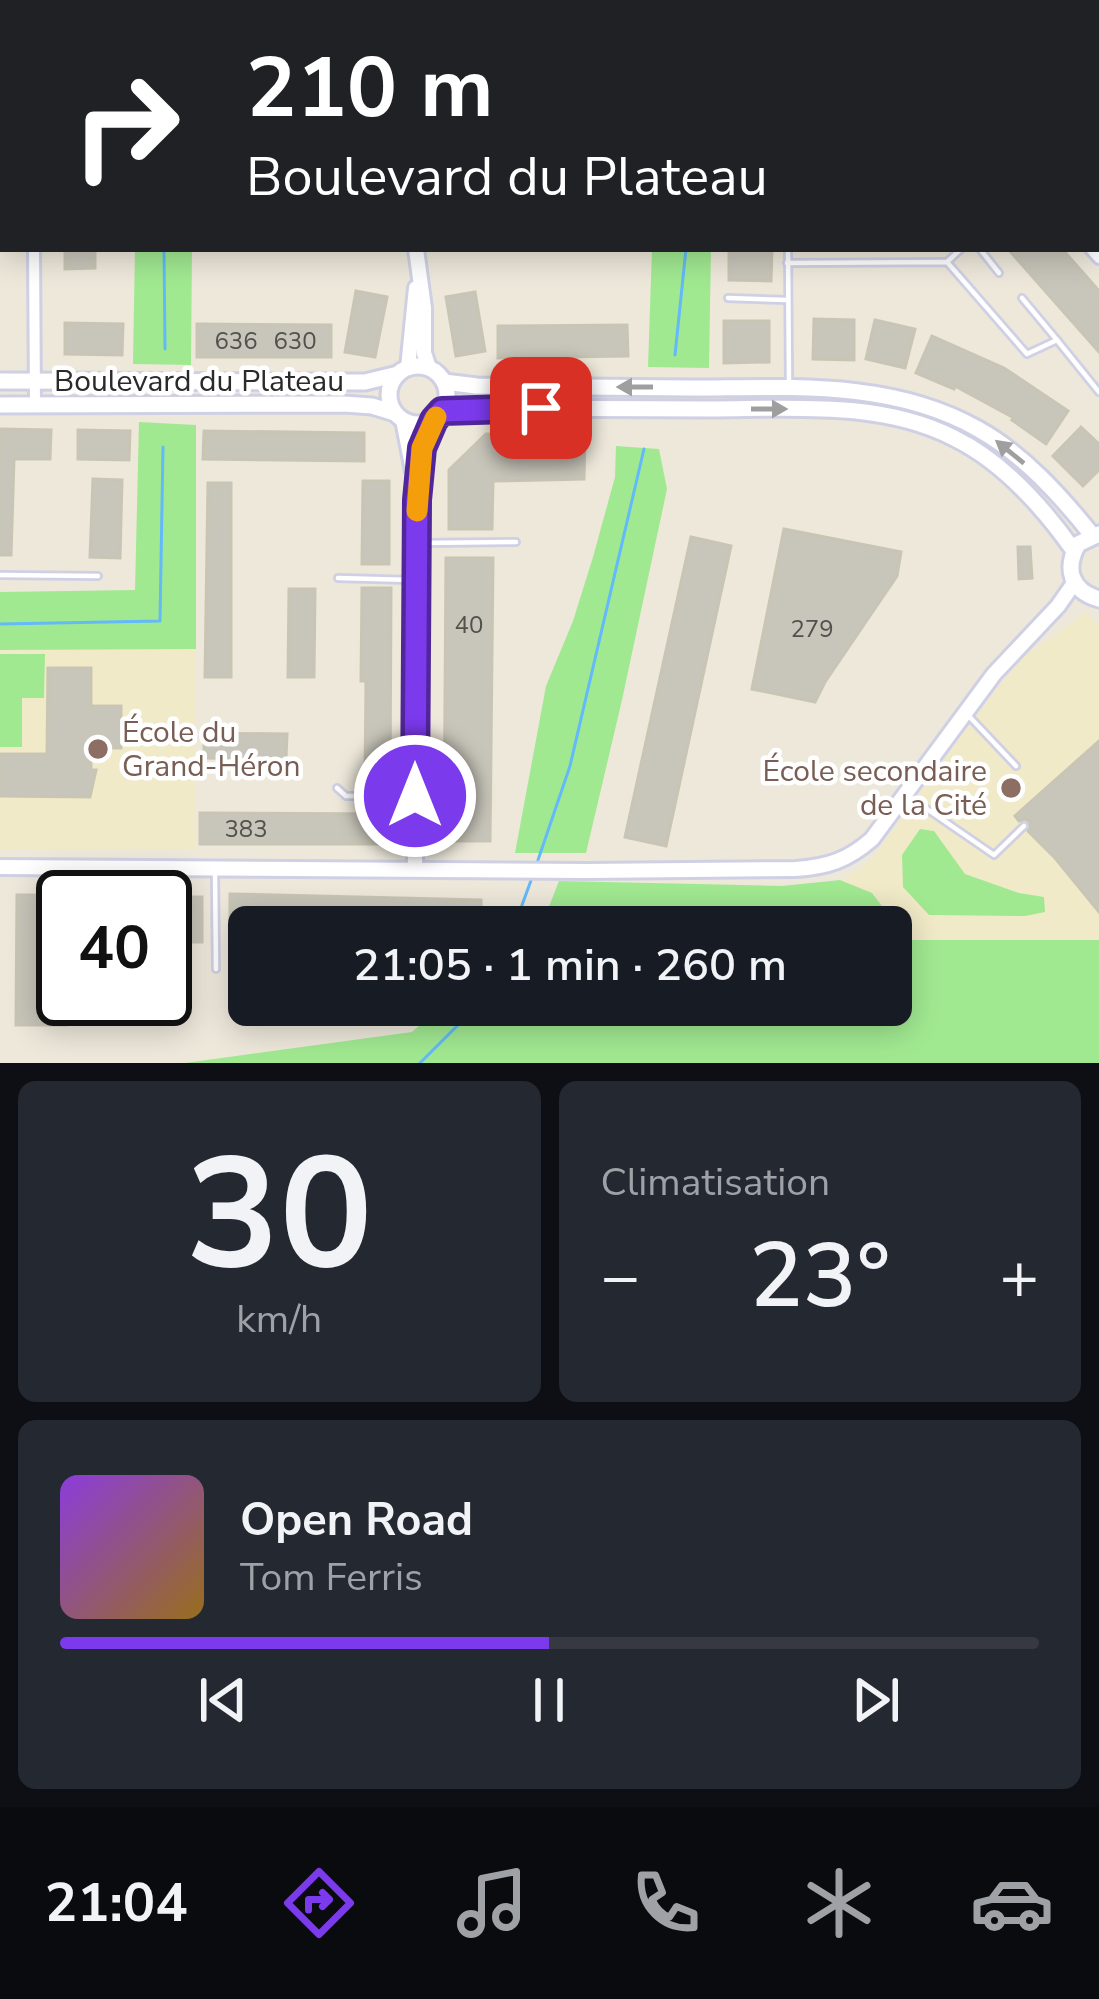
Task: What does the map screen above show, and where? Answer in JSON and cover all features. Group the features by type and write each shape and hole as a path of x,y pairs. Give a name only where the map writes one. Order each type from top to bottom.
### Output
{"main road":[{"path":"1074,551 1005,473 954,438 913,422 832,409 478,408 438,415 424,424 399,417 389,393 403,371 429,368 444,382 477,386 820,388 893,397 977,428 1019,457 1096,535 1078,544 1070,564 1086,592"},
{"name":"Boulevard du Plateau","path":"0,381 365,382 403,371"},
{"path":"438,415 446,401 444,382"},
{"name":"Boulevard du Plateau","path":"0,405 344,404 372,406 399,417"}],"street":[{"path":"34,252 34,405"},
{"path":"416,252 429,368"},
{"path":"403,371 418,277"},
{"path":"415,869 417,500 422,448 438,415"},
{"path":"399,417 411,448 417,500"},
{"path":"0,867 726,870 828,866 849,858 872,839 994,674 1046,619 1086,592"}],"lane":[{"path":"788,252 789,388"},
{"path":"788,263 947,262 959,252"},
{"path":"982,252 999,273"},
{"path":"947,262 1027,354 1057,340"},
{"path":"728,298 788,300"},
{"path":"1022,298 1099,392"},
{"path":"417,543 515,542"},
{"path":"0,575 98,576"},
{"path":"338,578 416,580"},
{"path":"965,712 1016,766"},
{"path":"337,788 346,796 415,796"},
{"path":"904,793 994,855 1024,826"},
{"path":"215,868 216,969"}],"shaded area":[{"name":"École secondaire de la Cité","path":"1086,612 1099,626 1099,940 912,940 912,906 882,906 872,893 840,880 862,868 878,851 1020,660"},
{"name":"École du Grand-Héron","path":"196,649 195,849 0,849 0,650"}],"green space":[{"path":"135,252 192,252 191,365 133,364"},
{"path":"652,252 711,252 709,368 648,367"},
{"path":"139,422 196,425 196,649 0,650 0,592 135,590"},
{"path":"616,446 659,449 667,489 586,853 515,853 546,686 593,557 615,477"},
{"path":"0,654 45,654 44,698 22,698 22,747 0,747"},
{"path":"920,829 934,831 965,874 1044,897 1045,912 929,915 903,887 902,855"},
{"path":"840,880 872,893 882,906 549,906 559,881 782,886"},
{"path":"912,940 1099,940 1099,1063 185,1063 412,1032 419,1026 912,1026"}],"building":[{"path":"65,252 95,252 95,268 65,269"},
{"path":"729,252 772,252 771,281 729,280"},
{"path":"1011,252 1065,252 1086,276 1099,291 1099,352"},
{"path":"356,291 387,297 375,357 345,352"},
{"path":"475,292 485,351 456,356 446,297"},
{"path":"814,319 854,320 854,360 813,359"},
{"path":"875,320 915,329 905,368 866,359"},
{"path":"724,321 769,321 769,362 724,363"},
{"path":"65,323 123,324 122,355 65,354"},
{"path":"197,324 331,325 331,357 197,357"},
{"path":"627,325 628,356 498,358 498,326"},
{"path":"932,336 1004,368 1068,411 1046,444 1014,418 955,386 916,373"},
{"path":"1081,427 1099,444 1099,470 1083,486 1053,456"},
{"path":"0,429 51,430 50,459 14,459 11,555 0,555"},
{"path":"78,430 130,431 129,460 78,459"},
{"path":"204,431 364,433 364,461 203,459"},
{"path":"486,434 585,434 584,479 493,481 492,529 449,529 449,470"},
{"path":"93,479 122,480 120,558 90,557"},
{"path":"363,481 389,481 389,564 362,564"},
{"path":"208,483 231,483 231,677 205,677"},
{"path":"784,529 901,552 897,576 815,702 752,689"},
{"path":"691,537 731,546 666,846 625,837"},
{"path":"1018,547 1030,547 1032,578 1019,579"},
{"path":"446,558 493,558 490,841 444,841"},
{"path":"362,588 391,588 390,784 365,784"},
{"path":"289,589 315,589 314,677 288,677"},
{"path":"48,668 91,668 91,706 121,706 121,748 91,748 91,770 96,770 90,797 0,796 0,754 47,754"},
{"path":"204,733 287,734 286,759 204,758"},
{"path":"1099,741 1099,912 1028,831 1030,822 1015,816"},
{"path":"200,813 389,814 389,844 200,844"},
{"path":"230,894 481,900 481,906 230,906"},
{"path":"17,895 36,895 36,1025 16,1025"},
{"path":"192,897 202,897 202,942 192,942"}],"waterway":[{"path":"164,252 165,349"},
{"path":"675,355 686,252"},
{"path":"0,624 160,621 163,447"},
{"path":"536,866 570,766 644,449"},
{"path":"522,906 533,875"},
{"path":"420,1063 457,1026"}],"slow traffic":[{"path":"417,511 422,448 436,417"}],"place":[{"name":"École du Grand-Héron","path":"98,749"},
{"name":"École secondaire de la Cité","path":"1011,788"}],"route":[{"path":"415,796 417,500 422,448 442,411 541,408"}]}
